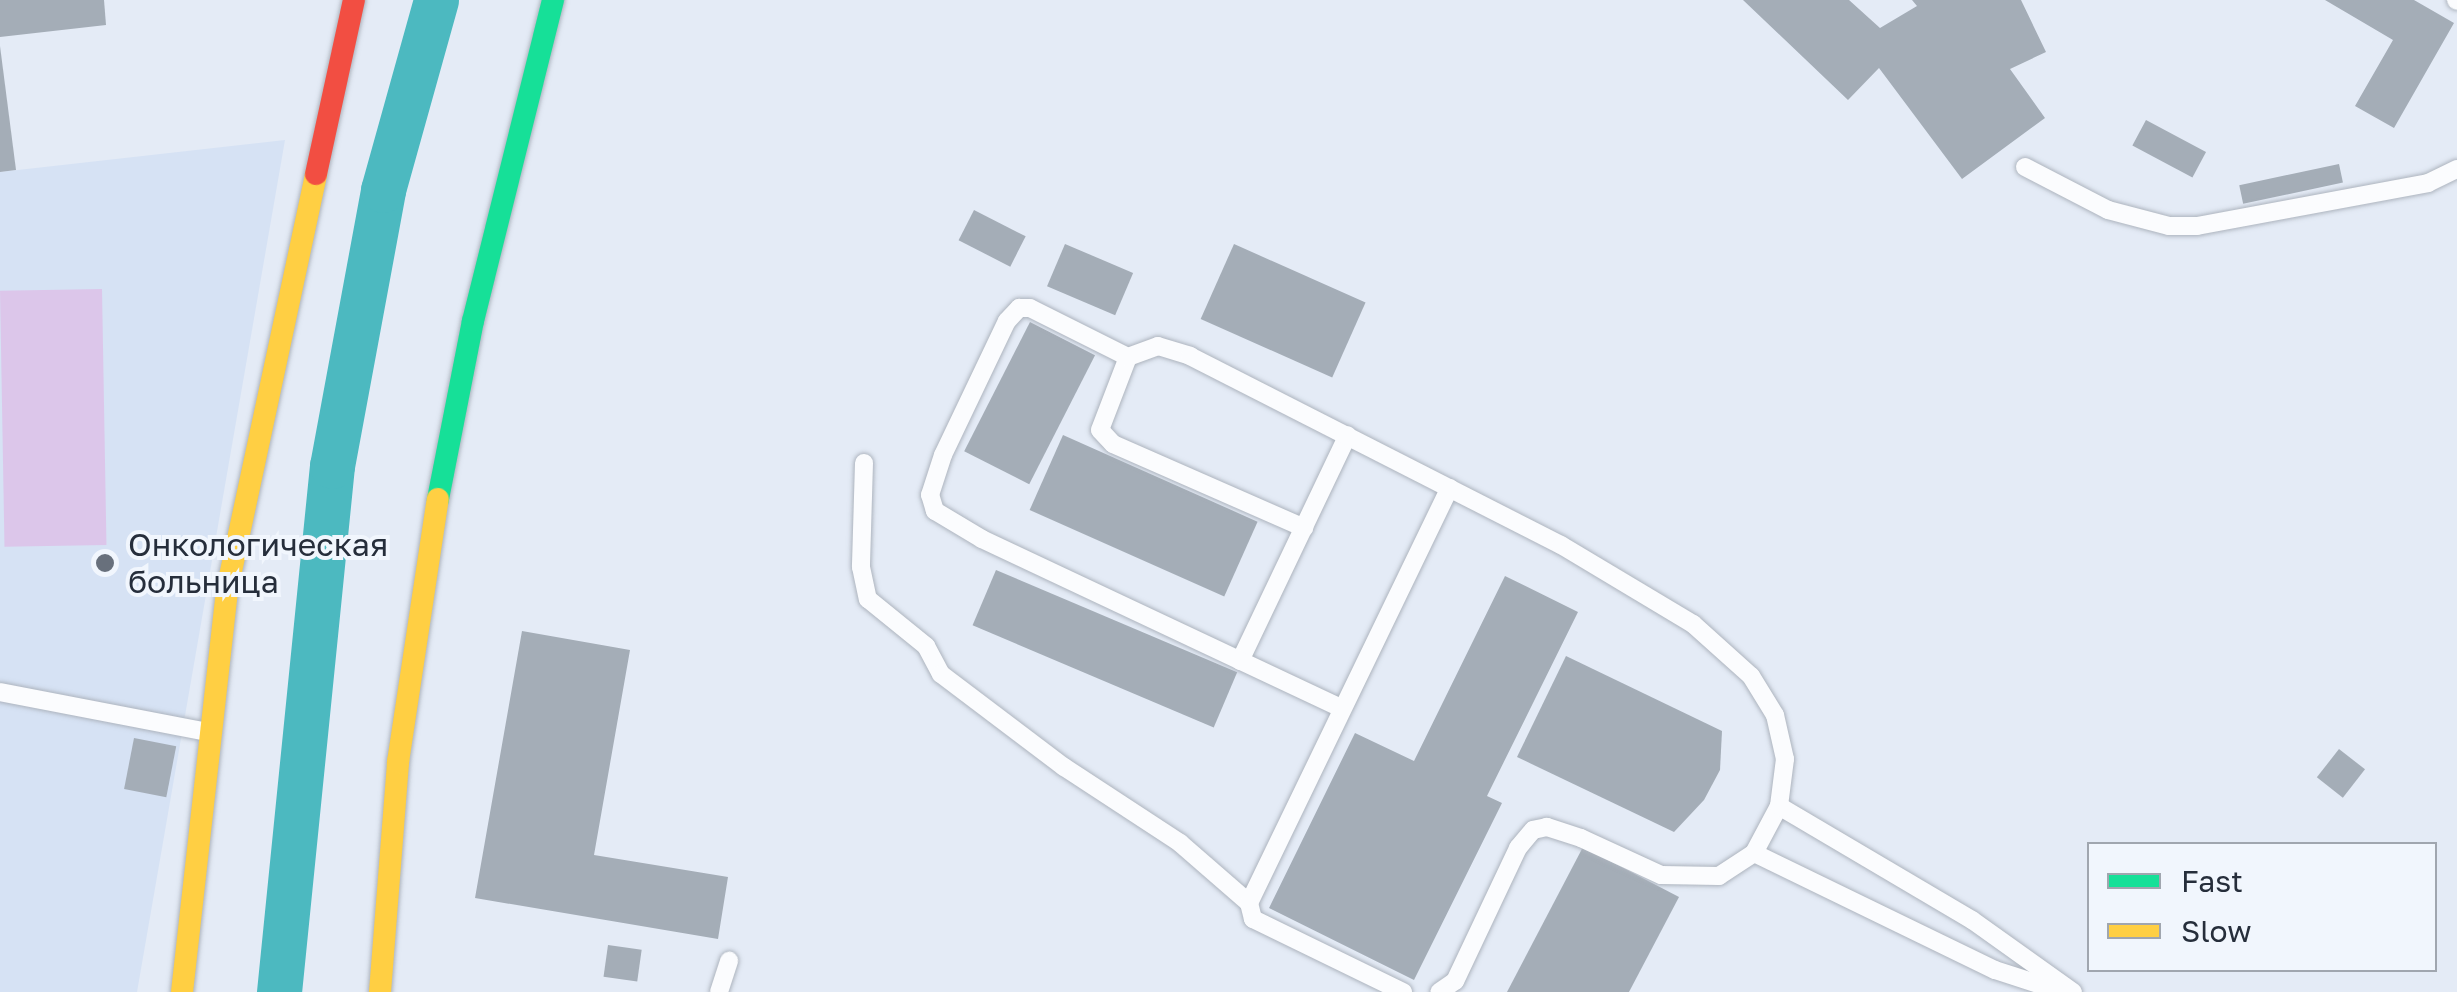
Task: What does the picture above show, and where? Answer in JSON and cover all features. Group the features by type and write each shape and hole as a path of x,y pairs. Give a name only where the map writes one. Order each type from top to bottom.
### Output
{"street":[{"path":"182,992 208,732 227,590 354,0"},
{"path":"380,992 398,762 438,507 474,321 553,0"}],"lane":[{"path":"2025,166 2108,210 2169,226 2197,226 2428,182 2457,169"},
{"path":"1341,708 982,540 936,511 930,495 943,456 1007,321 1019,308 1030,308 1128,357 1158,346 1190,356 1348,435 1561,545 1693,624 1752,676 1775,716 1785,759 1779,806 1754,853 1719,876 1661,874 1581,838 1547,827 1533,830 1518,848 1455,981 1439,992"},
{"path":"1128,357 1100,430 1113,444 1304,528"},
{"path":"1240,661 1348,435"},
{"path":"864,463 861,568 868,598 926,646 941,674 1064,766 1180,842 1249,903 1253,918 1403,992"},
{"path":"1249,903 1450,488"},
{"path":"0,692 208,732"},
{"path":"1779,806 1972,920 2073,992"},
{"path":"1754,853 1995,970 2063,992"},
{"path":"719,992 729,962"}],"shaded area":[{"name":"Онкологическая больница","path":"285,140 137,992 0,992 0,172"},
{"path":"102,289 106,545 4,547 0,291"}],"building":[{"path":"0,0 104,0 106,25 0,37"},
{"path":"1743,0 1849,0 1880,28 1917,6 1912,0 2021,0 2046,52 2010,69 2045,118 1962,179 1879,68 1848,100"},
{"path":"2325,0 2414,0 2454,23 2394,128 2355,106 2393,40"},
{"path":"0,46 16,170 0,172"},
{"path":"2146,120 2206,152 2192,178 2132,146"},
{"path":"2339,164 2343,183 2243,204 2239,185"},
{"path":"974,210 1026,236 1010,267 959,240"},
{"path":"1065,244 1133,273 1115,315 1047,286"},
{"path":"1234,244 1366,303 1332,377 1201,319"},
{"path":"1030,322 1095,355 1029,484 964,451"},
{"path":"1063,435 1258,522 1224,597 1030,510"},
{"path":"996,570 1237,672 1214,728 973,625"},
{"path":"1505,576 1578,612 1487,796 1502,803 1414,980 1269,908 1355,733 1414,761"},
{"path":"522,631 630,650 594,855 728,877 718,939 475,898"},
{"path":"1566,656 1722,731 1720,770 1704,800 1674,832 1517,757"},
{"path":"134,738 176,746 166,797 124,789"},
{"path":"2339,749 2365,769 2343,798 2317,777"},
{"path":"1583,847 1679,897 1629,992 1507,992"},
{"path":"608,945 642,950 637,981 604,977"}],"waterway":[{"path":"279,992 332,466 383,190 436,0"}],"traffic: fast":[{"path":"438,499 473,321 553,0"}],"traffic: slow":[{"path":"182,992 227,590 316,174"},
{"path":"380,992 398,762 438,499"}],"traffic: jam":[{"path":"316,174 354,0"}],"place":[{"name":"Онкологическая больница","path":"105,563"}]}
